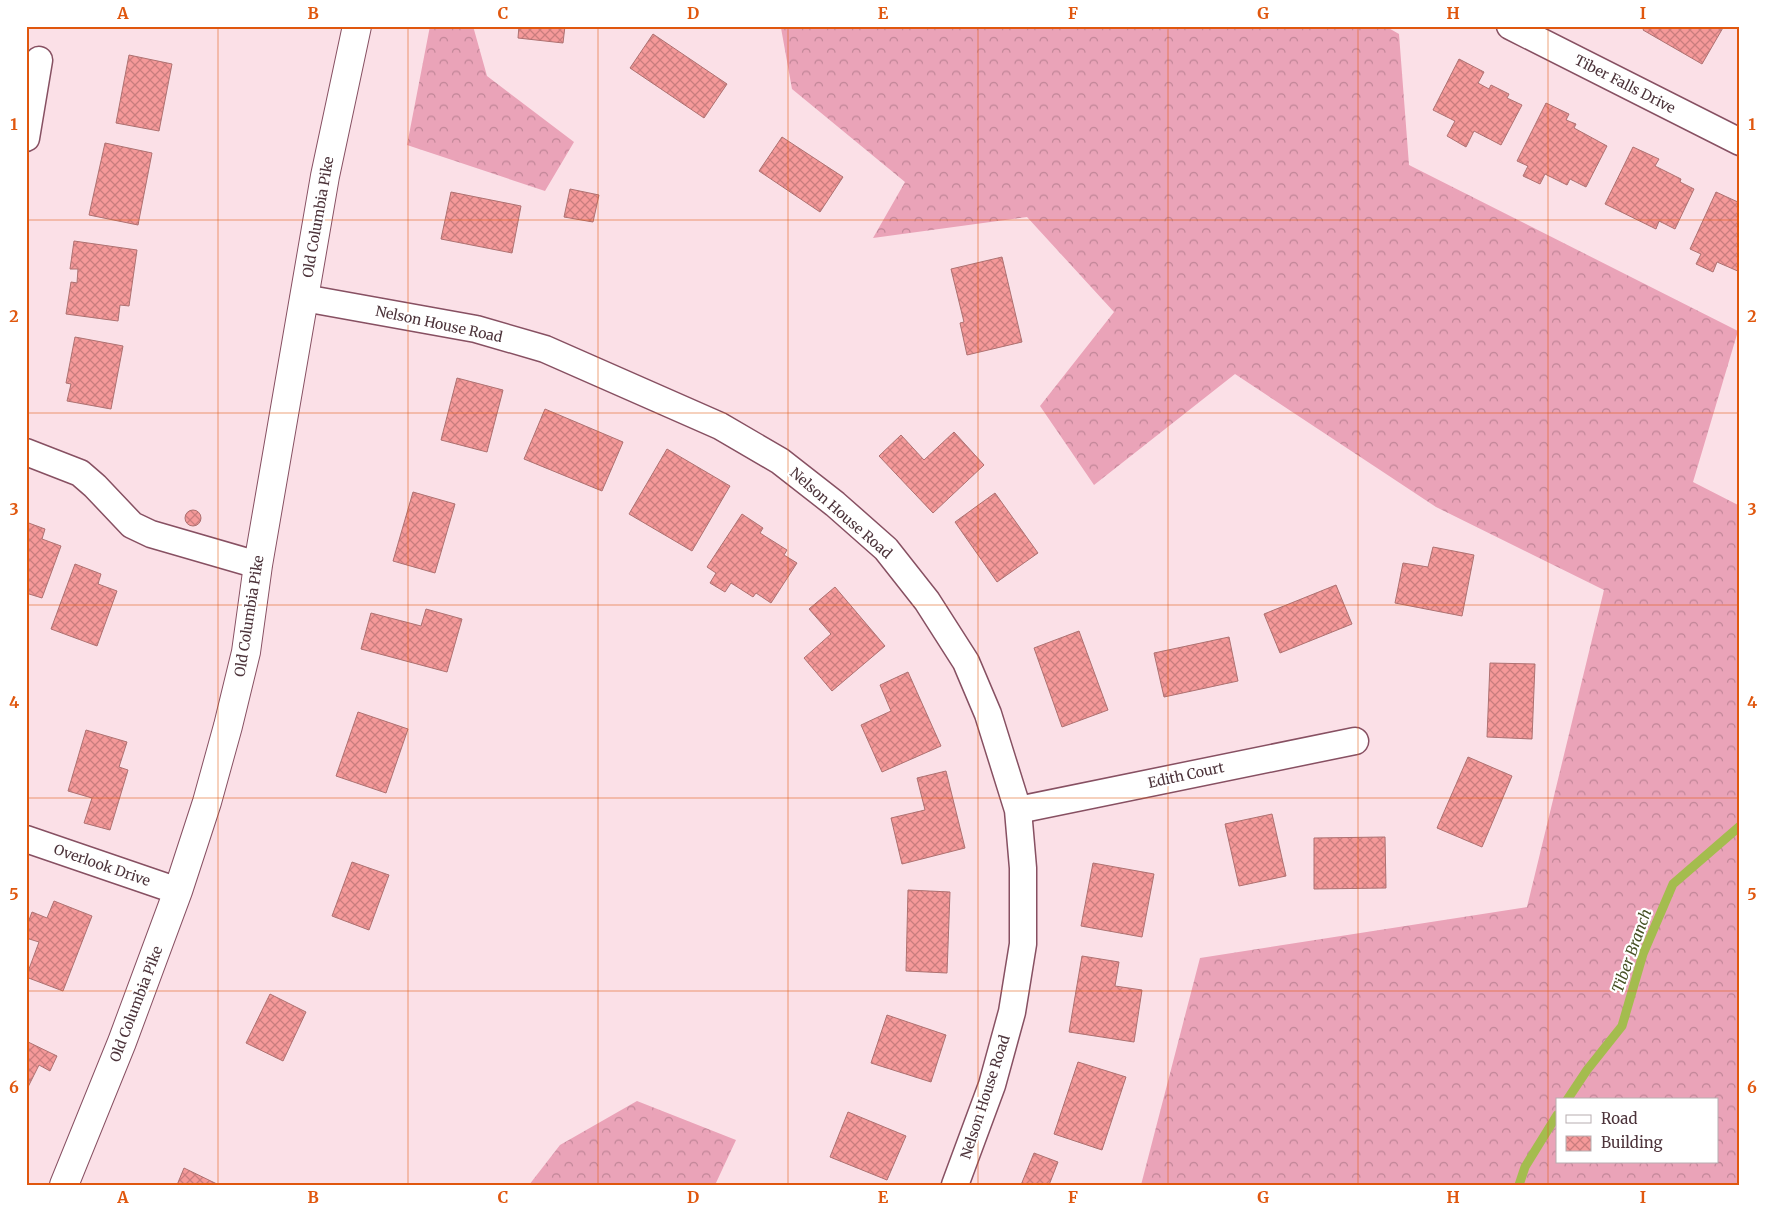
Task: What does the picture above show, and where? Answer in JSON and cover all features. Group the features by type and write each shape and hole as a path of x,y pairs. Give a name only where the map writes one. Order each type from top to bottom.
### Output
{"street":[{"name":"Old Columbia Pike","path":"64,1185 122,1042 178,891 207,802 228,726 246,652 258,565 325,176 357,26"},
{"name":"Tiber Falls Drive","path":"1510,26 1740,142"},
{"path":"26,138 39,60"},
{"name":"Nelson House Road","path":"304,298 476,329 545,349 720,426 780,461 835,504 886,549 928,601 966,662 988,714 1018,810 1023,868 1023,944 1012,1012 992,1085 955,1185"},
{"path":"26,452 80,474 95,486 132,525 150,534 258,565"},
{"name":"Edith Court","path":"1018,810 1355,741"},
{"name":"Overlook Drive","path":"26,839 178,891"}],"green space":[{"path":"430,26 473,26 487,76 574,142 545,191 407,145"},
{"path":"777,26 1385,26 1399,34 1409,165 1738,331 1693,482 1740,506 1740,1185 1141,1185 1200,958 1527,907 1604,590 1436,507 1235,374 1094,485 1040,406 1114,312 1027,217 873,238 905,182 792,89 781,28"},
{"path":"637,1101 736,1140 715,1185 529,1185 560,1145"}],"building":[{"path":"519,26 565,26 563,43 518,38"},
{"path":"1645,26 1724,26 1702,64 1643,30"},
{"path":"653,34 727,84 704,118 630,68"},
{"path":"129,55 172,64 159,131 116,123"},
{"path":"1459,59 1484,72 1478,83 1489,89 1491,85 1509,94 1507,98 1522,105 1501,145 1474,131 1466,147 1447,136 1455,121 1433,110"},
{"path":"1546,103 1569,114 1566,120 1576,124 1574,128 1607,146 1586,187 1570,179 1567,185 1545,174 1540,184 1523,176 1528,166 1517,161"},
{"path":"782,137 843,177 820,212 759,171"},
{"path":"105,143 152,153 138,225 89,215"},
{"path":"1633,147 1659,159 1655,166 1681,179 1680,182 1694,189 1675,229 1659,221 1656,229 1605,204"},
{"path":"570,189 599,195 593,222 564,217"},
{"path":"451,192 521,206 512,253 441,239"},
{"path":"1716,192 1740,203 1740,272 1717,262 1713,272 1696,264 1701,254 1690,249"},
{"path":"74,241 137,250 129,306 120,305 118,321 66,314 71,282 77,283 78,269 70,269"},
{"path":"1002,257 1022,342 967,355 960,323 964,322 951,269"},
{"path":"75,337 123,346 111,409 67,401 71,384 66,383"},
{"path":"457,378 503,390 487,452 441,440"},
{"path":"545,409 623,442 602,491 524,459"},
{"path":"954,432 984,465 933,513 879,456 901,435 924,460"},
{"path":"667,449 730,486 692,551 629,514"},
{"path":"413,492 455,504 435,573 393,561"},
{"path":"995,493 1038,553 997,582 955,522"},
{"path":"193,510 201,518 193,526 185,518"},
{"path":"742,514 763,528 760,533 787,550 784,555 797,563 771,603 756,593 753,597 731,583 725,592 710,583 716,573 707,567"},
{"path":"26,522 45,529 42,539 61,546 42,598 26,593"},
{"path":"1433,547 1474,555 1462,616 1395,603 1403,563 1428,567"},
{"path":"75,564 101,574 98,584 117,591 97,646 51,629"},
{"path":"1336,585 1352,624 1280,653 1264,614"},
{"path":"835,587 885,646 832,691 804,658 831,634 809,609"},
{"path":"426,609 462,619 447,672 361,649 371,613 421,626"},
{"path":"1079,631 1108,710 1062,727 1034,648"},
{"path":"1229,637 1238,681 1164,697 1154,653"},
{"path":"1490,663 1535,664 1532,739 1487,737"},
{"path":"908,672 941,746 882,772 861,725 891,711 880,685"},
{"path":"358,712 408,729 386,793 336,776"},
{"path":"86,730 127,742 119,767 128,770 110,830 84,823 92,798 68,791"},
{"path":"1468,757 1512,776 1482,847 1437,828"},
{"path":"946,771 965,848 902,864 891,818 925,810 917,778"},
{"path":"1272,814 1286,876 1239,886 1225,824"},
{"path":"1385,837 1386,888 1314,889 1314,838"},
{"path":"352,862 389,875 369,930 332,916"},
{"path":"1093,863 1154,874 1142,937 1081,926"},
{"path":"908,890 950,892 947,973 906,971"},
{"path":"54,901 92,916 63,991 26,977 39,942 26,938 26,928 32,912 47,918"},
{"path":"1082,956 1119,962 1115,986 1142,990 1134,1042 1069,1032"},
{"path":"270,994 306,1012 283,1061 246,1043"},
{"path":"887,1015 946,1035 931,1082 871,1063"},
{"path":"26,1041 57,1056 50,1071 39,1065 26,1091"},
{"path":"1078,1062 1126,1077 1102,1150 1054,1134"},
{"path":"848,1112 906,1136 887,1180 830,1157"},
{"path":"1034,1153 1058,1162 1049,1185 1021,1185"},
{"path":"184,1168 219,1185 177,1185"}],"waterway":[{"name":"Tiber Branch","path":"1568,1098 1587,1070 1622,1026 1643,954 1673,884 1740,826"},
{"name":"Tiber Branch","path":"1519,1185 1525,1167 1556,1117"}]}
